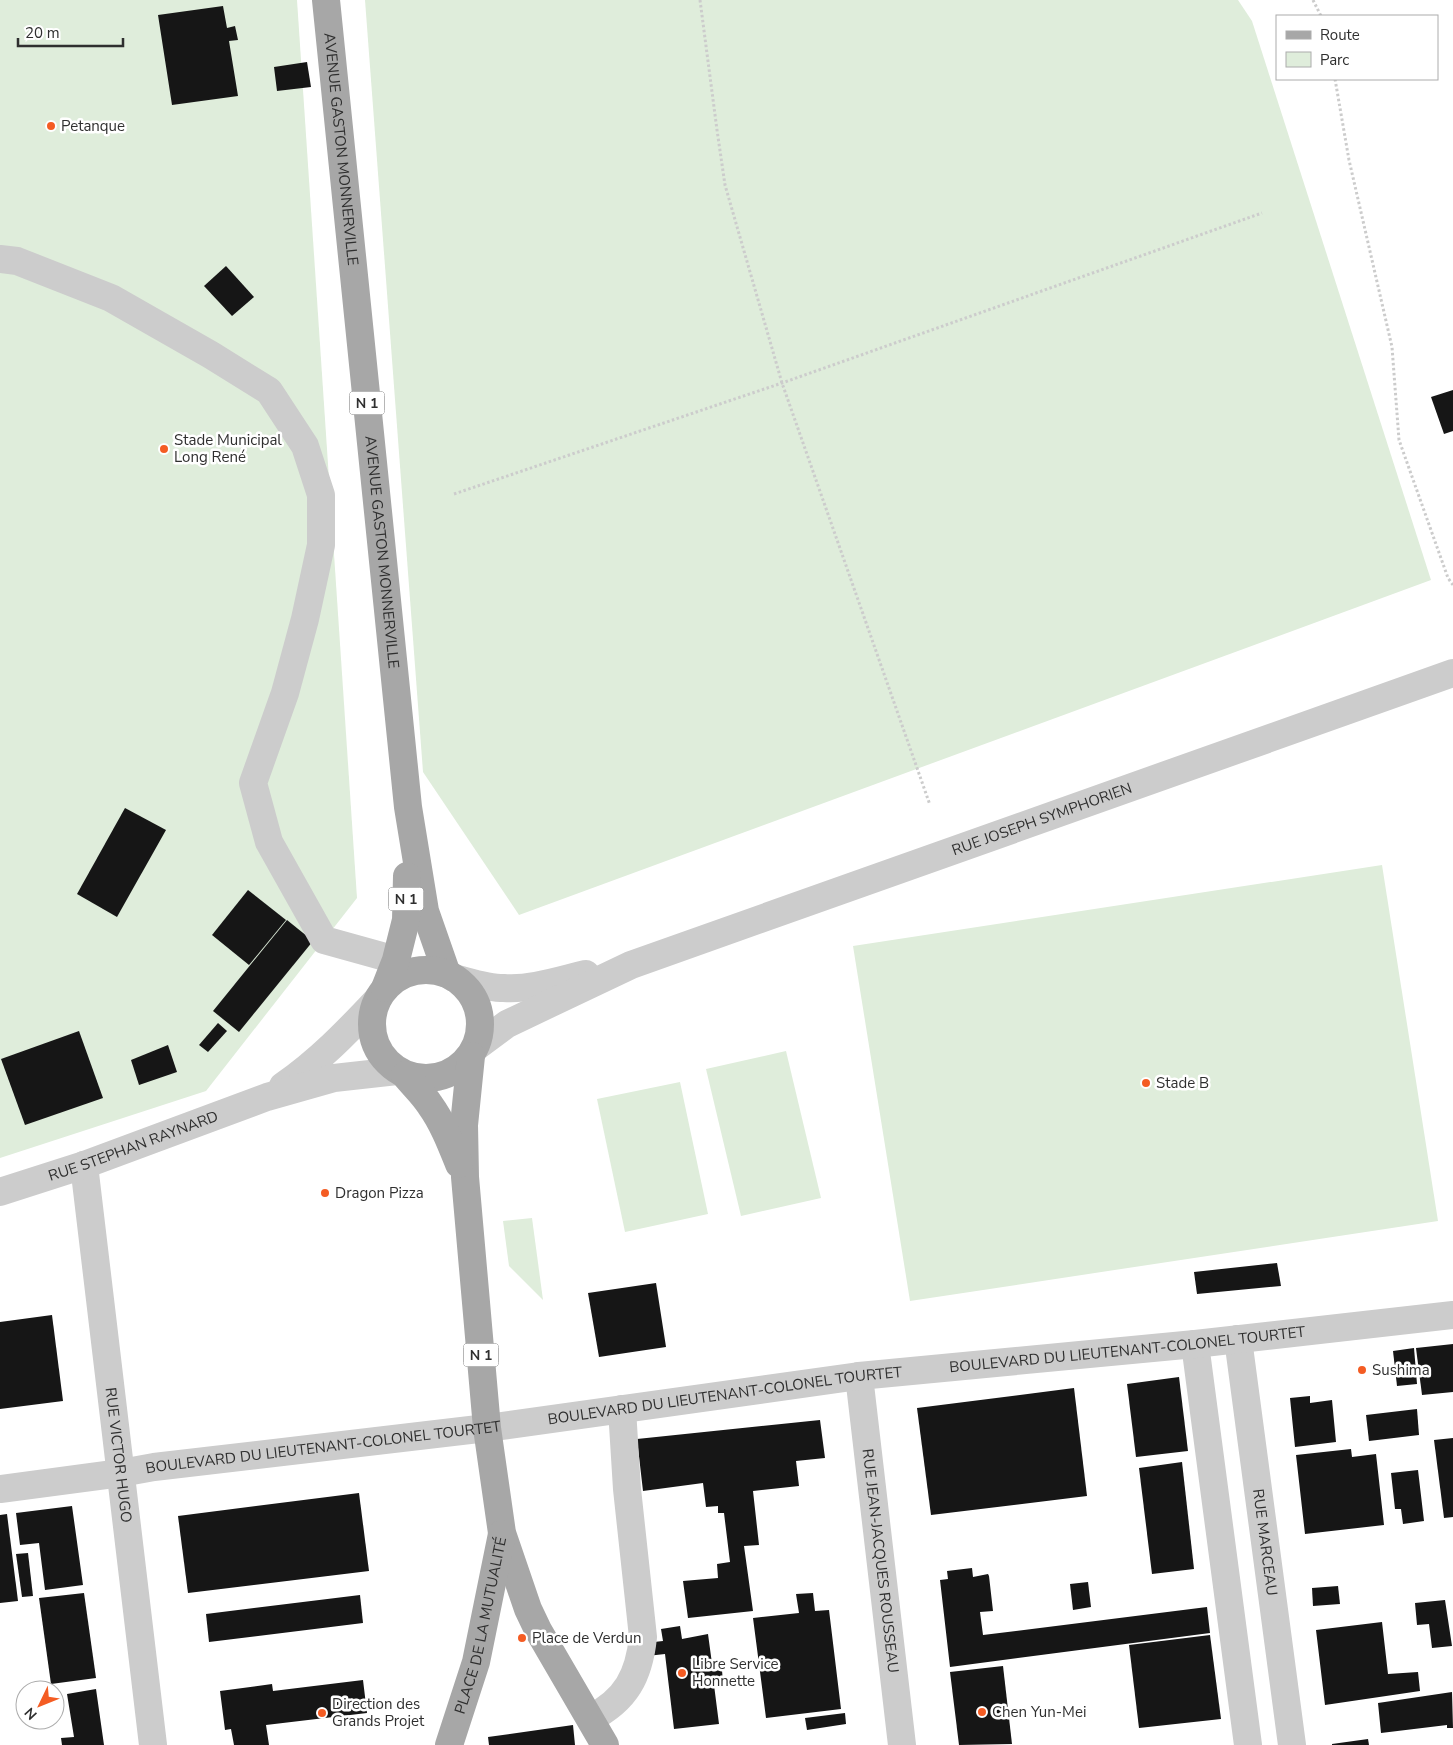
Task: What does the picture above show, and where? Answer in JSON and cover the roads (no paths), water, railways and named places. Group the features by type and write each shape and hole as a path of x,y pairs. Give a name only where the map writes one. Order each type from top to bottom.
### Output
{"main road":[{"name":"AVENUE GASTON MONNERVILLE","path":"326,0 408,807 425,911 450,976"},
{"name":"AVENUE GASTON MONNERVILLE","path":"381,994 396,960 406,920 408,807"},
{"path":"381,994 395,978 414,971 434,970 450,976"},
{"name":"N 1","path":"450,976 464,985 472,996 478,1008 481,1021 480,1034 473,1051 464,1125 465,1177 487,1428 502,1532"},
{"name":"N 1","path":"381,994 371,1019 373,1039 382,1057 401,1073 430,1104 445,1130 465,1177"},
{"path":"401,1073 419,1079 434,1079 460,1067 473,1051"},
{"name":"PLACE DE LA MUTUALITÉ","path":"502,1532 528,1610 605,1745"},
{"name":"PLACE DE LA MUTUALITÉ","path":"450,1745 476,1662 502,1532"}],"street":[{"path":"0,259 17,261 111,298 212,355 269,391 305,446 321,495 321,545 286,693 253,783 269,842 324,940 396,960"},
{"name":"RUE JOSEPH SYMPHORIEN","path":"473,1051 507,1024 631,965 1453,673"},
{"name":"RUE JOSEPH SYMPHORIEN","path":"450,976 482,985 504,988 525,987 631,965"},
{"name":"RUE STEPHAN RAYNARD","path":"267,1097 308,1068 343,1036 381,994"},
{"name":"RUE STEPHAN RAYNARD","path":"0,1192 84,1165 267,1097 334,1078 401,1073"},
{"name":"RUE VICTOR HUGO","path":"84,1165 153,1745"},
{"name":"BOULEVARD DU LIEUTENANT-COLONEL TOURTET","path":"0,1489 154,1467 487,1428 858,1376 1195,1344 1453,1315"},
{"name":"RUE MARCEAU","path":"1238,1339 1292,1745"},
{"path":"1195,1344 1248,1745"},
{"name":"RUE JEAN-JACQUES ROUSSEAU","path":"858,1376 902,1745"},
{"path":"590,1718 604,1711 616,1701 634,1676 641,1657 643,1637 627,1489 622,1409"}],"place":[{"name":"Petanque","path":"51,126"},
{"name":"Stade Municipal Long René","path":"164,449"},
{"name":"Stade B","path":"1146,1083"},
{"name":"Dragon Pizza","path":"325,1193"},
{"name":"Sushima","path":"1362,1370"},
{"name":"Place de Verdun","path":"522,1638"},
{"name":"Libre Service Honnette","path":"682,1673"},
{"name":"Chen Yun-Mei","path":"982,1712"},
{"name":"Direction des Grands Projet","path":"322,1713"}]}
